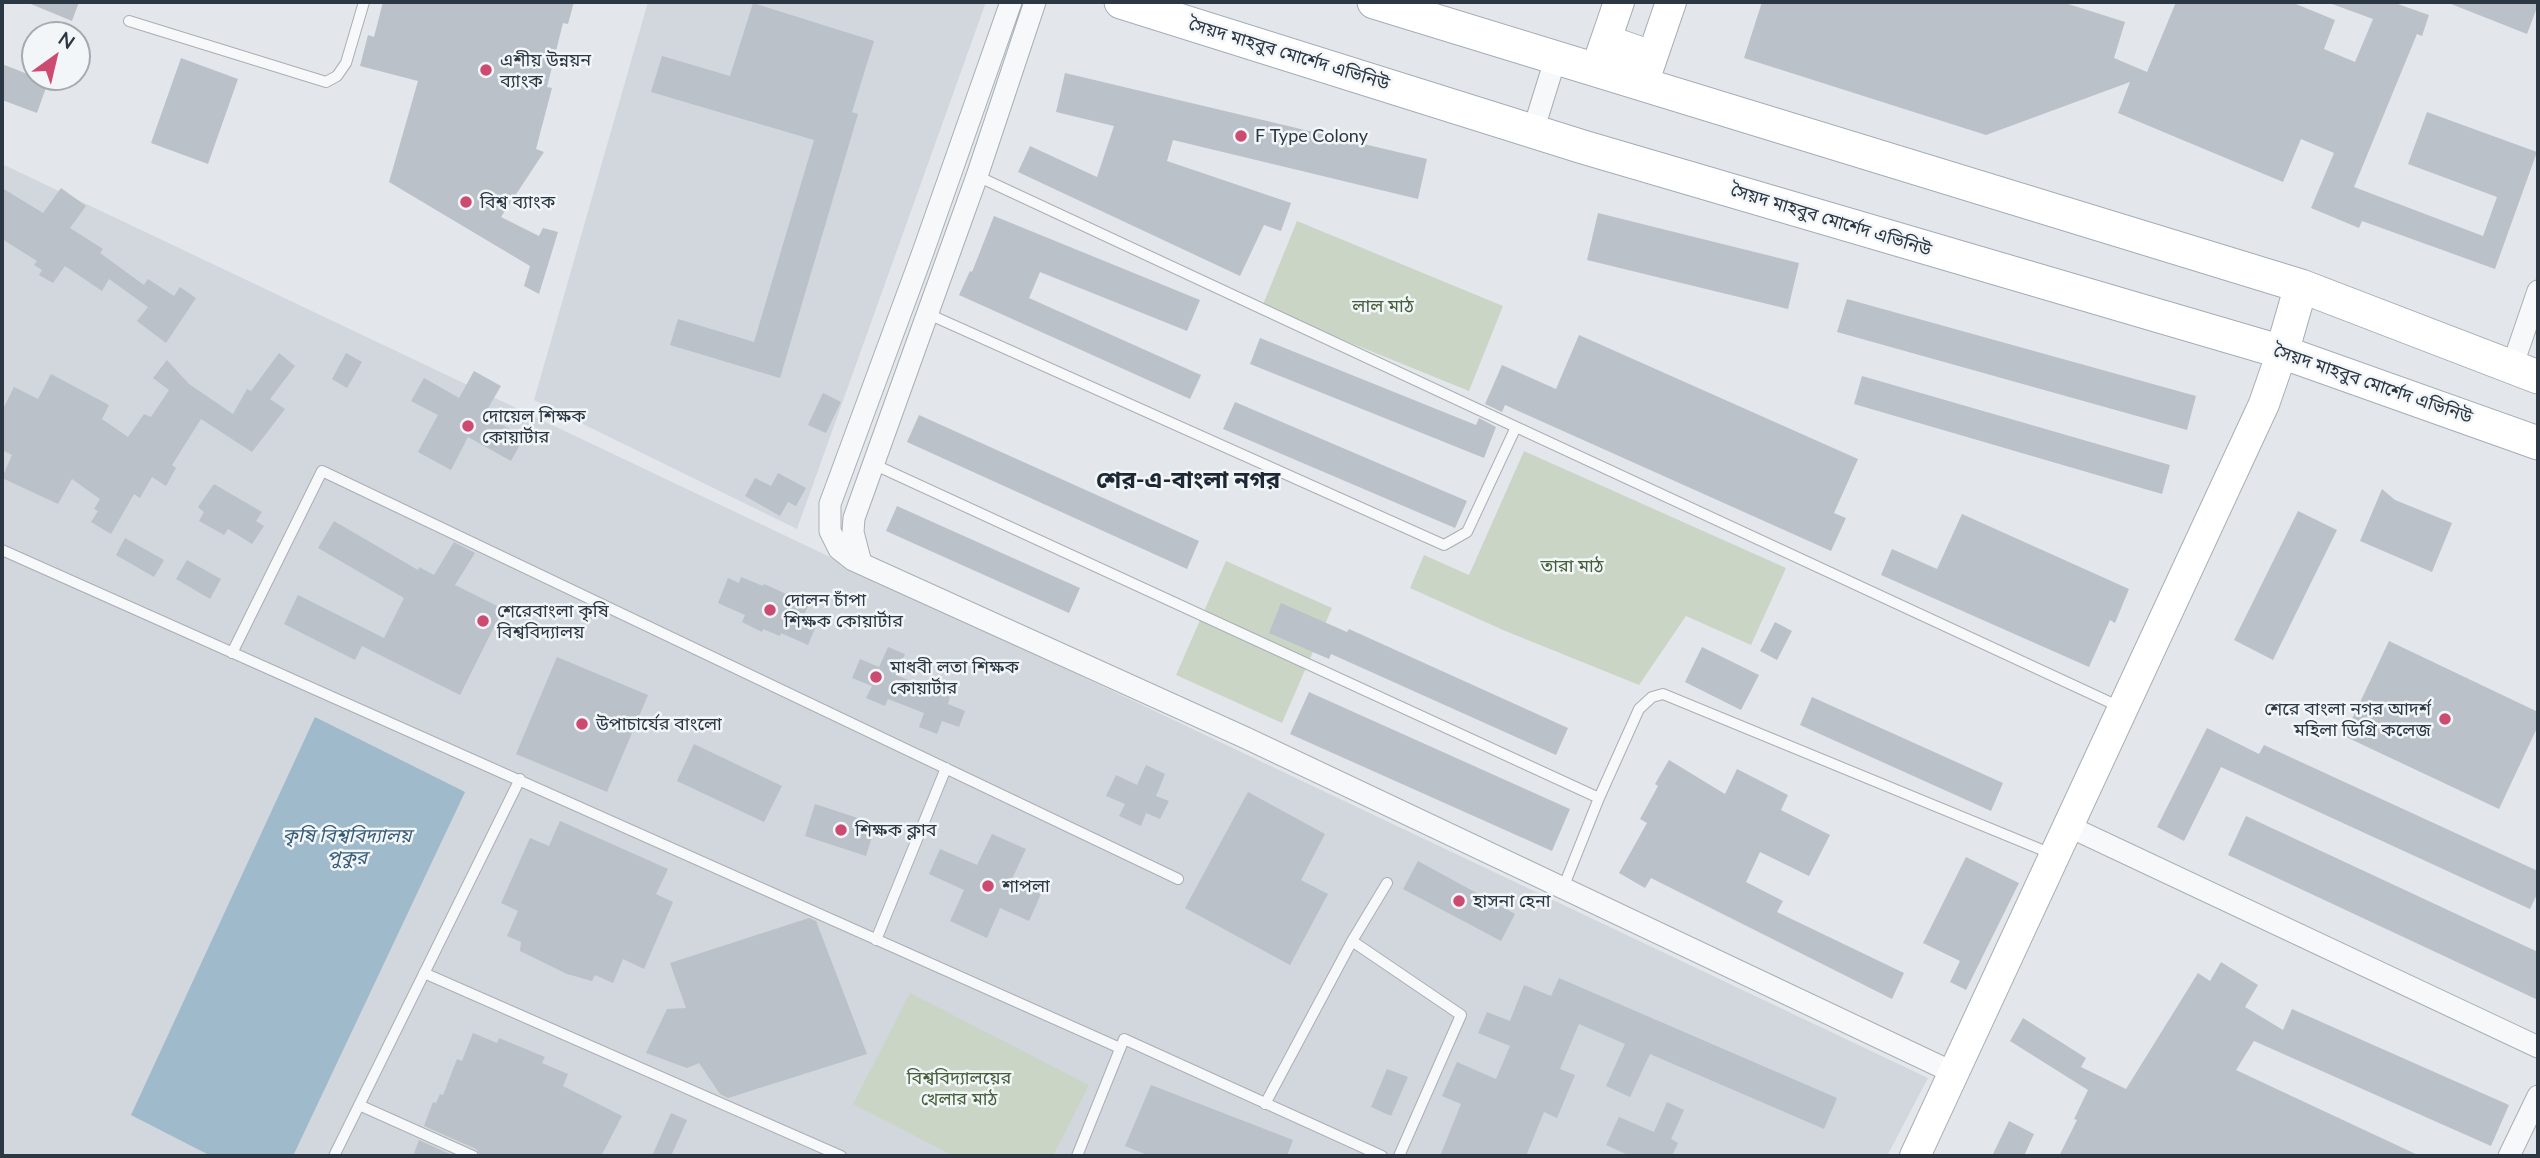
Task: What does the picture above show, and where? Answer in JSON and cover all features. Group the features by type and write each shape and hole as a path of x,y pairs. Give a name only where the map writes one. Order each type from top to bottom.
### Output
{"main road":[{"name":"সৈয়দ মাহবুব মোর্শেদ এভিনিউ","path":"1121,2 1533,131 2282,352 2538,443"},
{"path":"1374,2 1556,57 1601,55 1648,70 2301,286 2525,372"},
{"path":"2282,352 2301,286"}],"street":[{"path":"1011,2 830,504 830,531 839,549 861,563 1233,732 1954,1073"},
{"path":"861,563 853,532 854,518 977,176 1035,2"},
{"path":"1601,55 1619,2"},
{"path":"1648,70 1671,2"},
{"path":"1533,131 1556,57"},
{"path":"923,252 946,260"},
{"path":"2525,372 2538,291"},
{"path":"1915,1156 2264,404 2282,352"},
{"path":"2068,826 2538,1047"},
{"path":"2509,1156 2538,1096"}],"lane":[{"path":"129,21 326,82 337,76 346,63 364,2"},
{"path":"977,176 2122,708"},
{"path":"926,313 1444,545 1467,532 1516,427"},
{"path":"873,464 1599,797"},
{"path":"232,653 322,471 1178,879"},
{"path":"2,550 1120,1048"},
{"path":"1563,888 1599,797 1639,709 1652,697 1663,694 2055,855"},
{"path":"876,940 946,768"},
{"path":"334,1156 520,779"},
{"path":"1265,1104 1352,941 1387,883"},
{"path":"1352,941 1461,1015 1399,1156"},
{"path":"424,973 841,1156"},
{"path":"1076,1156 1124,1039 1382,1156"},
{"path":"359,1105 473,1156"}],"shaded area":[{"path":"648,2 986,2 797,529 534,400"},
{"name":"শেরেবাংলা কৃষি বিশ্ববিদ্যালয়","path":"2,164 1928,1078 1887,1156 2,1156"}],"green space":[{"name":"লাল মাঠ","path":"1297,221 1503,306 1469,391 1262,307"},
{"name":"তারা মাঠ","path":"1524,451 1786,568 1751,645 1686,616 1639,685 1503,630 1410,588 1424,555 1469,575"},
{"path":"1226,561 1332,608 1282,723 1176,675"},
{"name":"বিশ্ববিদ্যালয়ের খেলার মাঠ","path":"910,993 1089,1085 1053,1156 954,1156 853,1104"}],"water":[{"name":"কৃষি বিশ্ববিদ্যালয় পুকুর","path":"315,717 465,792 293,1156 211,1156 131,1115"}],"building":[{"path":"26,2 79,2 72,21"},
{"path":"383,2 574,2 568,24 563,23 547,87 552,88 536,149 544,152 501,217 539,236 543,228 558,232 539,294 524,286 530,266 389,182 418,81 360,66 368,35 374,37"},
{"path":"1762,2 2062,2 2125,22 2114,58 2147,72 2176,2 2291,2 2335,20 2324,49 2355,62 2373,19 2332,2 2392,2 2429,15 2422,36 2417,34 2354,187 2483,236 2497,197 2408,164 2427,112 2537,152 2495,269 2362,221 2359,228 2311,208 2334,153 2301,139 2283,182 2118,113 2130,82 1986,135 1744,58"},
{"path":"2446,2 2538,2 2538,5 2527,34"},
{"path":"753,3 874,41 852,112 858,114 780,378 670,345 678,319 754,342 814,140 651,92 662,56 730,76"},
{"path":"181,58 238,79 208,164 151,143"},
{"path":"2,64 21,71 21,91 45,91 37,113 2,100"},
{"path":"1065,73 1427,159 1418,199 1173,140 1167,161 1291,203 1281,231 1264,225 1240,276 1018,172 1030,146 1097,177 1114,126 1056,112"},
{"path":"2,188 43,213 61,188 86,206 70,228 103,249 100,253 144,285 148,279 174,296 180,287 196,298 166,343 137,321 148,307 109,279 102,291 65,266 53,283 39,275 42,270 34,265 37,261 2,239"},
{"path":"1598,213 1799,263 1788,309 1587,260"},
{"path":"994,216 1200,300 1187,331 1040,272 1029,298 1201,375 1190,399 959,295 970,271 972,272"},
{"path":"1847,299 2196,396 2187,430 1837,332"},
{"path":"1579,335 1858,459 1834,513 1846,518 1831,551 1505,405 1502,412 1485,404 1502,365 1556,389"},
{"path":"1260,338 1476,425 1479,418 1496,427 1484,458 1250,364"},
{"path":"279,353 295,366 270,399 285,409 252,452 201,419 172,465 176,468 166,486 152,477 140,498 134,494 111,534 91,522 98,511 94,509 100,499 72,479 58,504 2,478 12,455 2,450 2,411 14,387 38,399 51,374 109,405 102,419 128,437 144,414 151,417 169,390 153,378 167,360 189,384 233,414 247,389 251,391"},
{"path":"346,353 362,362 347,388 332,379"},
{"name":"দোয়েল শিক্ষক কোয়ার্টার","path":"474,371 501,386 484,415 524,437 511,461 468,437 451,470 418,452 438,415 411,401 424,378 459,398"},
{"path":"1862,376 2170,465 2162,494 1854,404"},
{"path":"823,393 841,402 826,433 808,425"},
{"path":"1235,402 1467,501 1455,528 1223,429"},
{"path":"919,415 1199,541 1187,569 907,442"},
{"path":"778,473 806,488 796,506 788,502 780,516 745,496 755,478 771,486"},
{"path":"214,484 262,512 256,521 264,526 252,544 228,529 224,535 199,521 204,512 198,507"},
{"path":"2382,489 2395,500 2452,523 2432,572 2360,541"},
{"path":"897,506 1080,588 1069,613 886,531"},
{"path":"2298,511 2337,530 2273,660 2234,640"},
{"path":"1962,514 2129,589 2115,623 2110,620 2089,667 1881,575 1892,549 1937,569"},
{"path":"334,521 418,570 419,567 434,575 454,542 475,553 455,585 503,609 460,695 362,646 355,660 284,624 298,595 384,638 404,598 318,548"},
{"path":"125,538 164,560 154,577 116,555"},
{"path":"187,560 221,579 210,599 176,579"},
{"name":"দোলন চাঁপা শিক্ষক কোয়ার্টার","path":"741,577 809,604 804,615 818,621 808,645 781,633 780,636 763,629 762,632 742,622 745,615 718,603 728,578 739,583"},
{"path":"1281,603 1347,632 1349,629 1568,728 1556,755 1331,654 1329,659 1269,633"},
{"path":"1775,622 1792,631 1777,660 1760,651"},
{"name":"শেরে বাংলা নগর আদর্শ মহিলা ডিগ্রি কলেজ","path":"2389,641 2538,712 2538,726 2499,809 2344,736"},
{"path":"888,647 905,654 896,675 950,697 948,704 965,711 959,727 942,721 937,734 919,727 924,713 888,699 885,706 866,698 872,686 852,678 860,659 879,667"},
{"path":"1702,647 1759,675 1741,710 1685,682"},
{"name":"উপাচার্যের বাংলো","path":"557,657 648,695 607,792 516,754"},
{"path":"1309,692 1570,809 1552,851 1290,734"},
{"path":"1812,697 2003,783 1991,811 1800,725"},
{"path":"2207,728 2259,754 2264,745 2538,871 2538,892 2530,909 2221,767 2184,841 2157,827"},
{"path":"694,744 782,786 764,822 677,781"},
{"path":"1669,760 1725,794 1737,769 1788,795 1781,810 1830,835 1809,876 1760,852 1746,882 1783,901 1777,912 1904,973 1892,999 1651,878 1645,888 1619,873 1647,823 1640,819"},
{"path":"1146,765 1165,774 1156,796 1169,801 1160,819 1146,813 1141,826 1119,816 1125,804 1106,796 1116,775 1137,785"},
{"path":"1248,792 1325,834 1301,880 1328,894 1290,965 1185,908"},
{"name":"শিক্ষক ক্লাব","path":"815,804 876,824 866,856 805,836"},
{"path":"2246,816 2538,952 2538,1000 2228,855"},
{"path":"560,821 668,869 656,894 673,902 644,969 623,959 613,983 595,975 592,981 567,974 520,951 521,942 507,936 518,911 501,903 530,838 549,846"},
{"name":"শাপলা","path":"992,834 1026,849 1011,881 1041,894 1029,921 1000,908 987,938 950,921 964,890 929,874 940,849 977,865"},
{"path":"1966,857 2019,883 1966,990 1950,982 1960,961 1923,943"},
{"name":"হাসনা হেনা","path":"1418,861 1515,914 1501,941 1403,889"},
{"path":"809,918 816,921 867,1054 728,1098 720,1094 699,1063 687,1068 646,1053 667,1009 686,1008 670,963"},
{"path":"2221,962 2258,985 2245,1007 2283,1030 2292,1009 2509,1105 2491,1146 2254,1041 2236,1070 2420,1156 2059,1156 2088,1090 2010,1041 2023,1018 2086,1058 2081,1067 2126,1089 2198,973 2210,981"},
{"path":"1559,978 1837,1098 1824,1129 1650,1054 1630,1097 1606,1086 1625,1044 1579,1024 1560,1069 1575,1075 1557,1118 1544,1112 1526,1156 1440,1156 1461,1104 1442,1096 1457,1062 1496,1079 1510,1046 1478,1033 1487,1012 1510,1021 1524,985 1551,996"},
{"path":"473,1033 497,1043 499,1038 545,1057 542,1063 568,1074 563,1086 622,1116 601,1156 481,1156 476,1149 424,1126 433,1102 436,1103 440,1094 443,1095 457,1059 462,1061"},
{"path":"1387,1069 1408,1077 1391,1116 1371,1107"},
{"path":"1151,1085 1293,1140 1287,1156 1150,1156 1125,1146"},
{"path":"1667,1102 1684,1110 1671,1139 1678,1143 1672,1156 1630,1156 1606,1145 1619,1117 1654,1132"},
{"path":"671,1113 687,1120 671,1156 652,1156"},
{"path":"2009,1121 2034,1134 2024,1156 1992,1156"},
{"path":"419,1140 454,1156 413,1156"}],"place":[{"name":"এশীয় উন্নয়ন ব্যাংক","path":"486,70"},
{"name":"F Type Colony","path":"1241,136"},
{"name":"বিশ্ব ব্যাংক","path":"466,202"},
{"name":"দোয়েল শিক্ষক কোয়ার্টার","path":"468,426"},
{"name":"দোলন চাঁপা শিক্ষক কোয়ার্টার","path":"770,610"},
{"name":"শেরেবাংলা কৃষি বিশ্ববিদ্যালয়","path":"483,621"},
{"name":"মাধবী লতা শিক্ষক কোয়ার্টার","path":"876,677"},
{"name":"শেরে বাংলা নগর আদর্শ মহিলা ডিগ্রি কলেজ","path":"2445,719"},
{"name":"উপাচার্যের বাংলো","path":"582,724"},
{"name":"শিক্ষক ক্লাব","path":"841,830"},
{"name":"শাপলা","path":"988,886"},
{"name":"হাসনা হেনা","path":"1459,901"}],"district":[{"name":"শের-এ-বাংলা নগর","path":"1188,480"}]}
